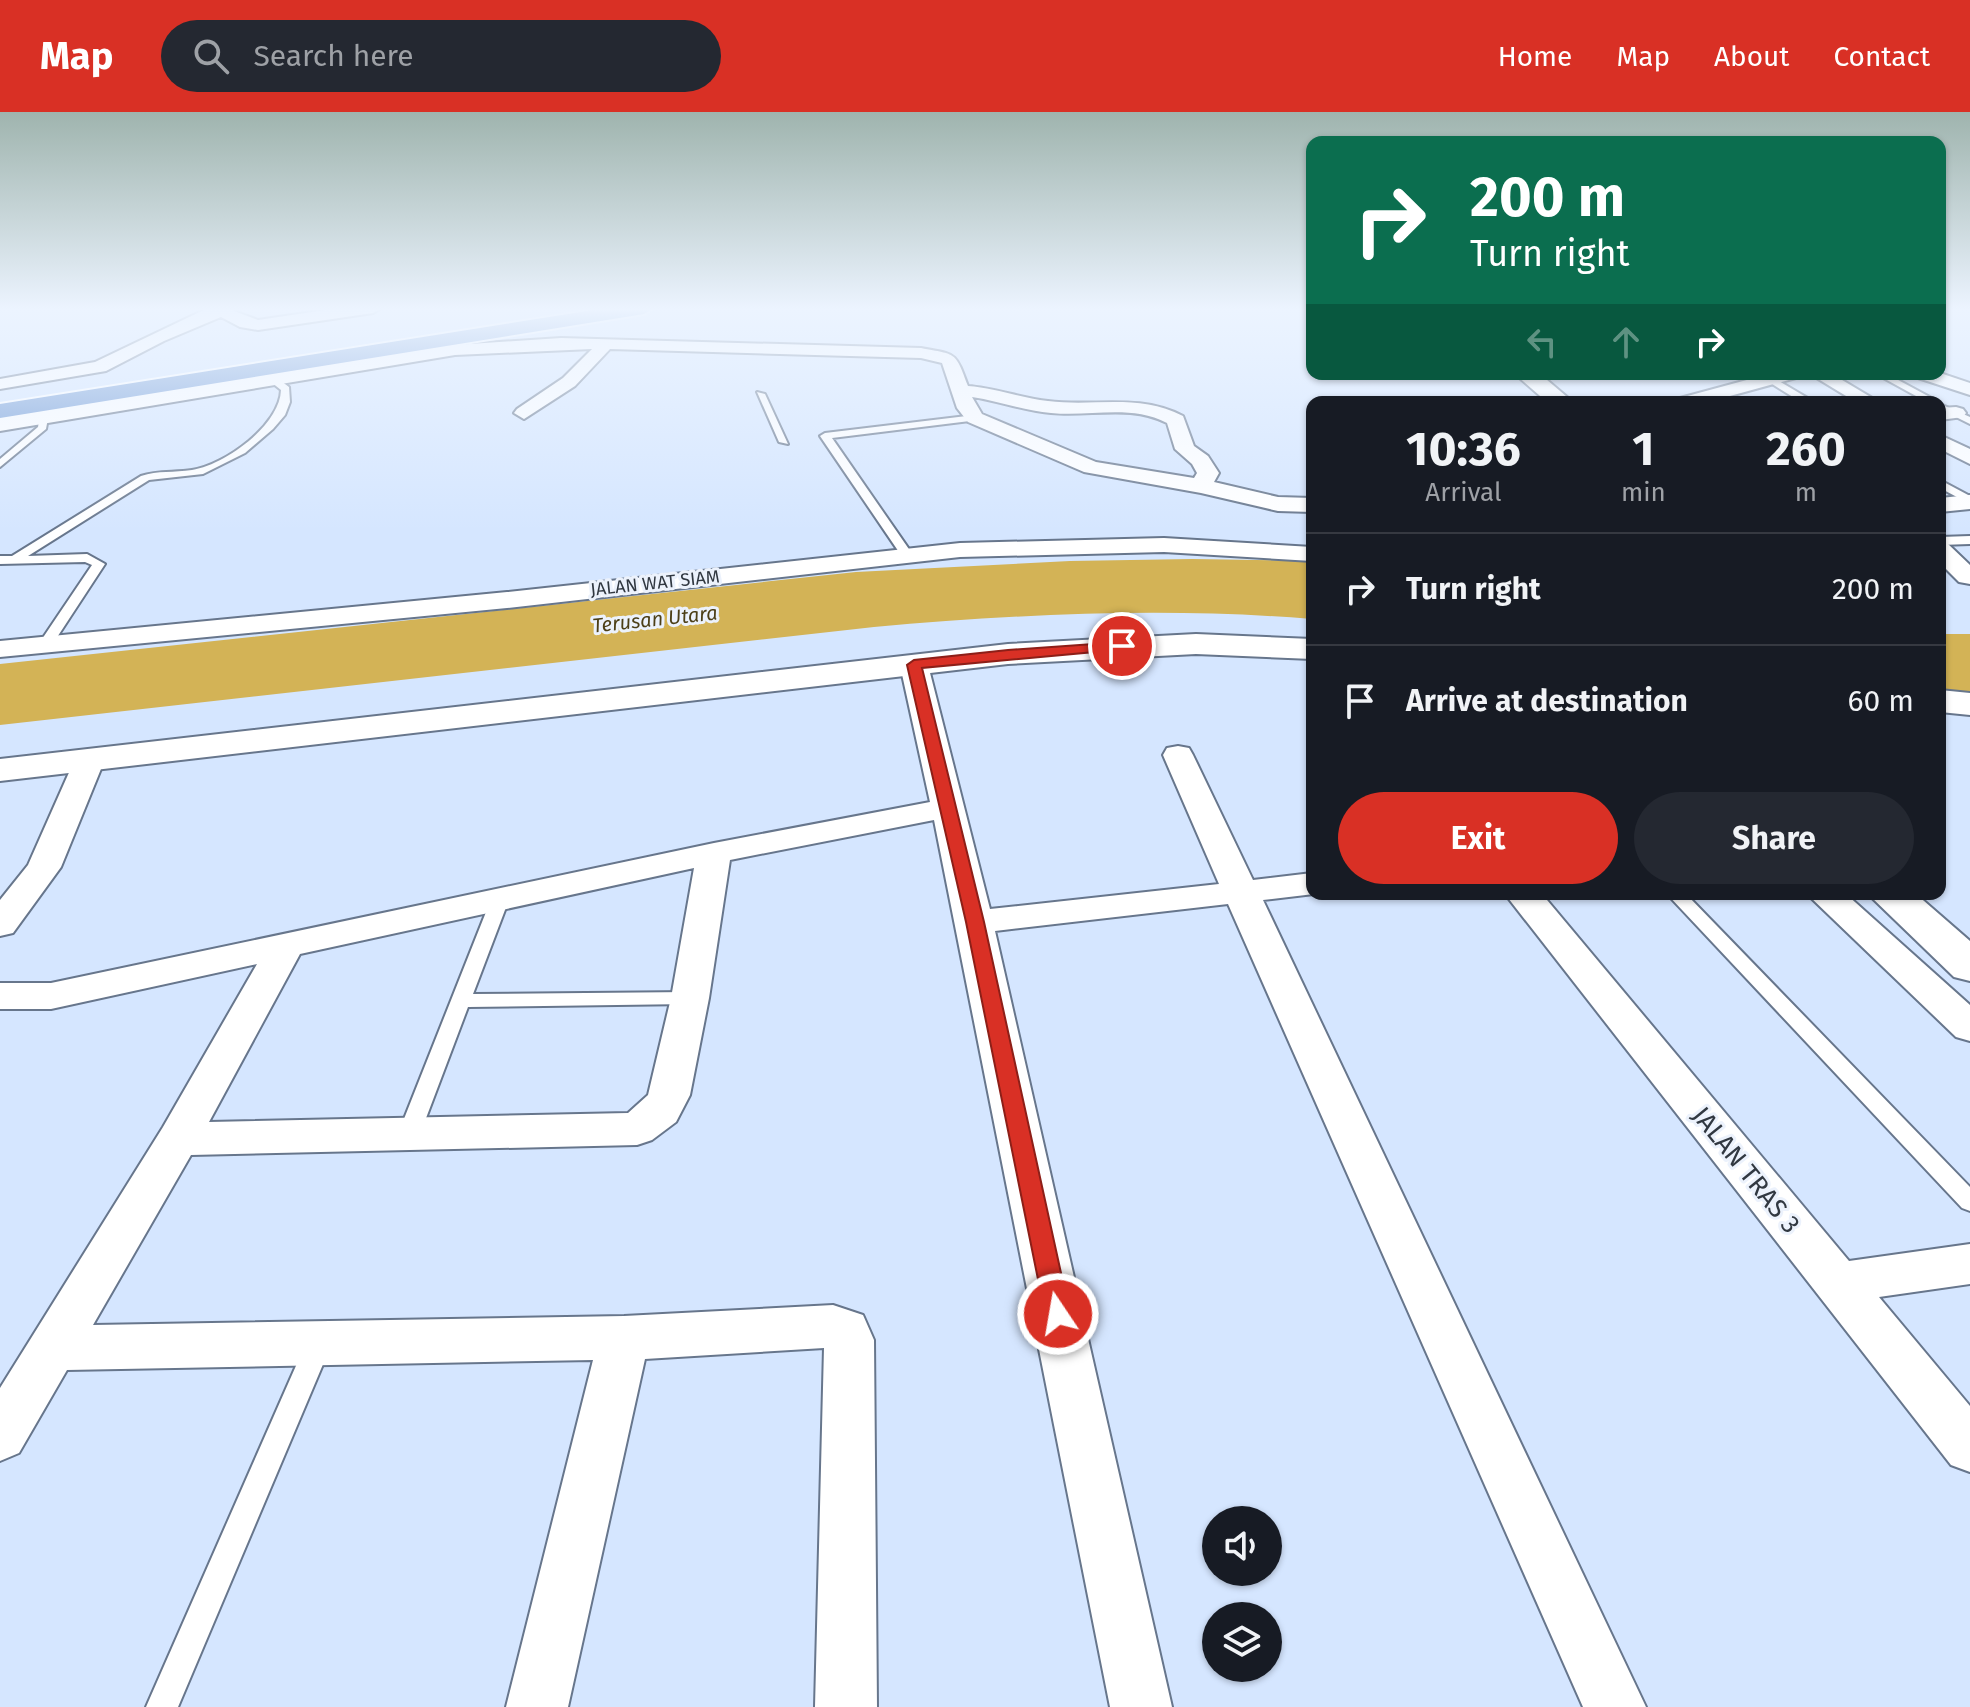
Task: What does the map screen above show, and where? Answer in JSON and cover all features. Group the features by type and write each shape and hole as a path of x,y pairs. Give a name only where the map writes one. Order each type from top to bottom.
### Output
{"highway":[{"path":"0,396 88,382"},
{"path":"0,411 179,382"}],"street":[{"path":"0,425 259,382"},
{"path":"524,413 568,382"},
{"path":"958,382 967,408 975,418 1083,466 1201,486 1278,504 1306,505"},
{"path":"1537,382 1554,396"},
{"path":"1737,396 1768,382"},
{"path":"1834,382 1859,396"},
{"path":"1950,382 1970,389"},
{"path":"961,391 995,393 1046,407 1116,406 1163,413 1176,420 1185,449 1201,460 1208,473 1201,486"},
{"path":"1946,444 1970,458"},
{"path":"1946,504 1970,502"},
{"name":"JALAN WAT SIAM","path":"0,649 507,600 960,550 1124,545 1306,554"},
{"path":"1946,555 1969,578"},
{"path":"1946,576 1969,578"},
{"path":"0,770 1008,654 1196,644 1306,649"},
{"path":"914,665 975,922 1141,1707"},
{"path":"1946,702 1970,704"},
{"path":"1946,712 1970,712"},
{"path":"1178,755 1615,1707"},
{"path":"0,925 44,867 90,759"},
{"path":"0,996 51,996 499,902 714,853 948,808"},
{"path":"178,1139 637,1129 661,1111 669,1095 690,998 714,853"},
{"path":"975,922 1306,885"},
{"name":"JALAN TRAS 3","path":"1528,900 1970,1447"},
{"path":"1832,900 1970,1027"},
{"path":"1897,900 1970,966"},
{"path":"0,1436 178,1139 285,948"},
{"path":"1838,1283 1970,1264"},
{"path":"51,1348 624,1338 833,1326 845,1330 849,1340 846,1707"},
{"path":"537,1707 624,1338"}],"lane":[{"path":"16,559 44,538 141,480 156,474 197,472 243,449 286,408 286,389 277,382"},
{"path":"1896,382 1922,396"},
{"path":"760,394 784,442"},
{"path":"0,464 38,433 43,418"},
{"path":"907,555 825,436 975,418"},
{"path":"1946,487 1970,502"},
{"path":"1946,541 1970,540"},
{"path":"0,560 87,558 99,564 45,645"},
{"path":"1682,900 1970,1202"},
{"path":"409,1134 499,902"},
{"path":"462,1001 690,998"},
{"path":"162,1707 319,1343"}],"water":[{"name":"Terusan Utara","path":"1070,561 1306,561 1306,619 1147,613 928,622 0,725 0,664 856,572"},
{"path":"1946,634 1970,634 1970,693 1946,691"}],"route":[{"path":"1058,1314 975,922 914,665 1008,654 1122,646"}]}
